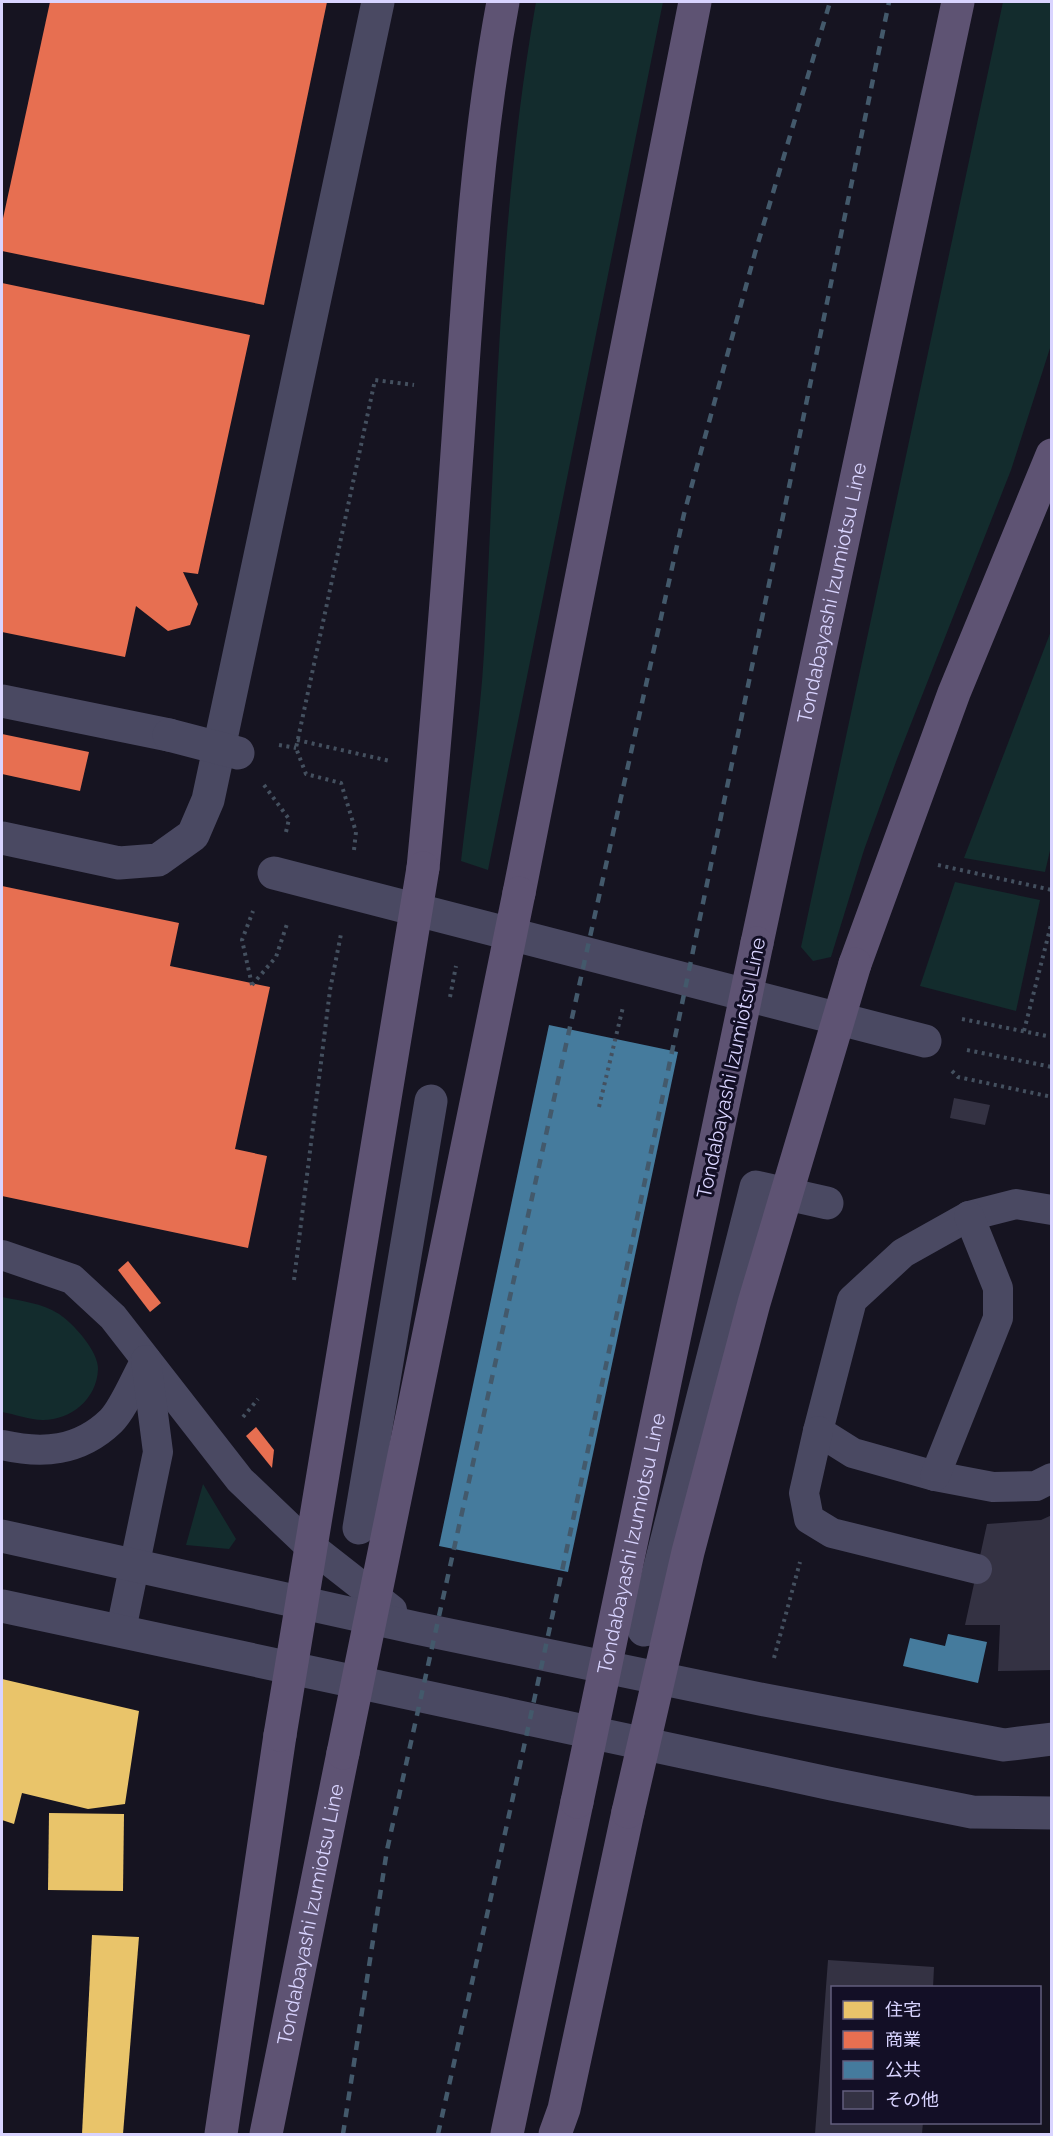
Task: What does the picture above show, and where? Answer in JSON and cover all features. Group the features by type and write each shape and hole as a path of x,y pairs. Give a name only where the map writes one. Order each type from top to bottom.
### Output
{"main road":[{"path":"221,2134 280,1735 423,868 442,675 472,222 492,56 503,2"},
{"name":"Tondabayashi Izumiotsu Line","path":"267,2134 519,893 695,2"},
{"name":"Tondabayashi Izumiotsu Line","path":"507,2134 757,943 958,2"},
{"path":"555,2134 564,2109 628,1812 688,1552 754,1304 855,964 954,693 1052,455"}],"street":[{"path":"2,837 118,862 158,860 193,835 208,800 378,2"},
{"path":"2,701 169,735 238,753"},
{"path":"287,876 465,924 925,1041"},
{"path":"359,1528 431,1101"},
{"path":"644,1630 756,1187 827,1203"},
{"path":"2,1536 416,1628 765,1700 1004,1745 1052,1739"},
{"path":"2,1606 855,1789 972,1812 1052,1814"}],"lane":[{"path":"977,1569 832,1533 809,1519 804,1492 852,1300 903,1253 969,1216 1016,1204 1052,1210"},
{"path":"934,1476 998,1318 998,1288 969,1216"},
{"path":"2,1255 72,1279 112,1317 240,1480 304,1541 357,1585 416,1628"},
{"path":"2,1445 28,1451 71,1448 111,1420 146,1360"},
{"path":"121,1630 158,1452 146,1360"},
{"path":"818,1431 853,1453 934,1476 993,1487 1036,1486 1052,1478"}],"path":[{"path":"354,859 356,832 341,783 306,774 296,748 297,740 375,380 414,385"},
{"path":"297,740 391,761"},
{"path":"937,865 1052,890"},
{"path":"249,918 242,940 252,985 276,957 287,876"},
{"path":"1024,1031 1052,921"},
{"path":"449,1002 465,924"},
{"path":"599,1107 632,965"},
{"path":"294,1280 330,990"},
{"path":"925,1041 964,1017 1052,1037"},
{"path":"925,1041 1052,1067"},
{"path":"925,1041 958,1077 1052,1097"},
{"path":"240,1420 258,1400"},
{"path":"773,1661 800,1562"}],"green space":[{"path":"536,2 663,2 488,870 461,861 482,679 506,245 523,83"},
{"path":"1003,2 1051,2 1051,345 1011,470 897,759 864,850 831,957 813,961 801,947"},
{"path":"1051,631 1052,842 1045,872 964,858"},
{"path":"955,882 1040,900 1016,1011 920,986"},
{"path":"2,1297 52,1310 71,1324 90,1346 97,1362 96,1380 88,1398 72,1412 43,1420 2,1412"},
{"path":"203,1484 236,1539 229,1549 186,1545"}],"building: 住宅":[{"path":"2,1679 139,1711 125,1804 88,1809 22,1793 14,1824 2,1820"},
{"path":"49,1813 124,1814 123,1891 48,1890"},
{"path":"92,1935 139,1937 123,2134 82,2134"}],"building: 商業":[{"path":"50,2 327,2 264,305 2,251 2,223"},
{"path":"2,283 250,335 198,574 183,572 198,604 190,625 168,631 136,606 125,657 2,632"},
{"path":"2,734 89,752 80,791 2,774"},
{"path":"2,886 179,923 170,966 270,987 235,1149 267,1156 248,1248 2,1196"},
{"path":"128,1261 161,1303 150,1312 118,1270"},
{"path":"256,1427 274,1450 272,1468 246,1436"}],"building: 公共":[{"path":"549,1025 678,1052 568,1572 439,1546"},
{"path":"948,1634 987,1642 978,1683 903,1666 910,1638 945,1646"}],"building: その他":[{"path":"954,1098 990,1105 985,1125 950,1118"},
{"path":"1052,1515 1052,1670 998,1671 1000,1625 965,1625 987,1524 1041,1520"},
{"path":"828,1960 934,1967 933,1986 831,1986 831,2124 923,2124 922,2134 815,2134"}],"railway":[{"path":"343,2134 387,1850 684,514 755,253 830,2"},
{"path":"438,2134 612,1336 889,2"}]}
